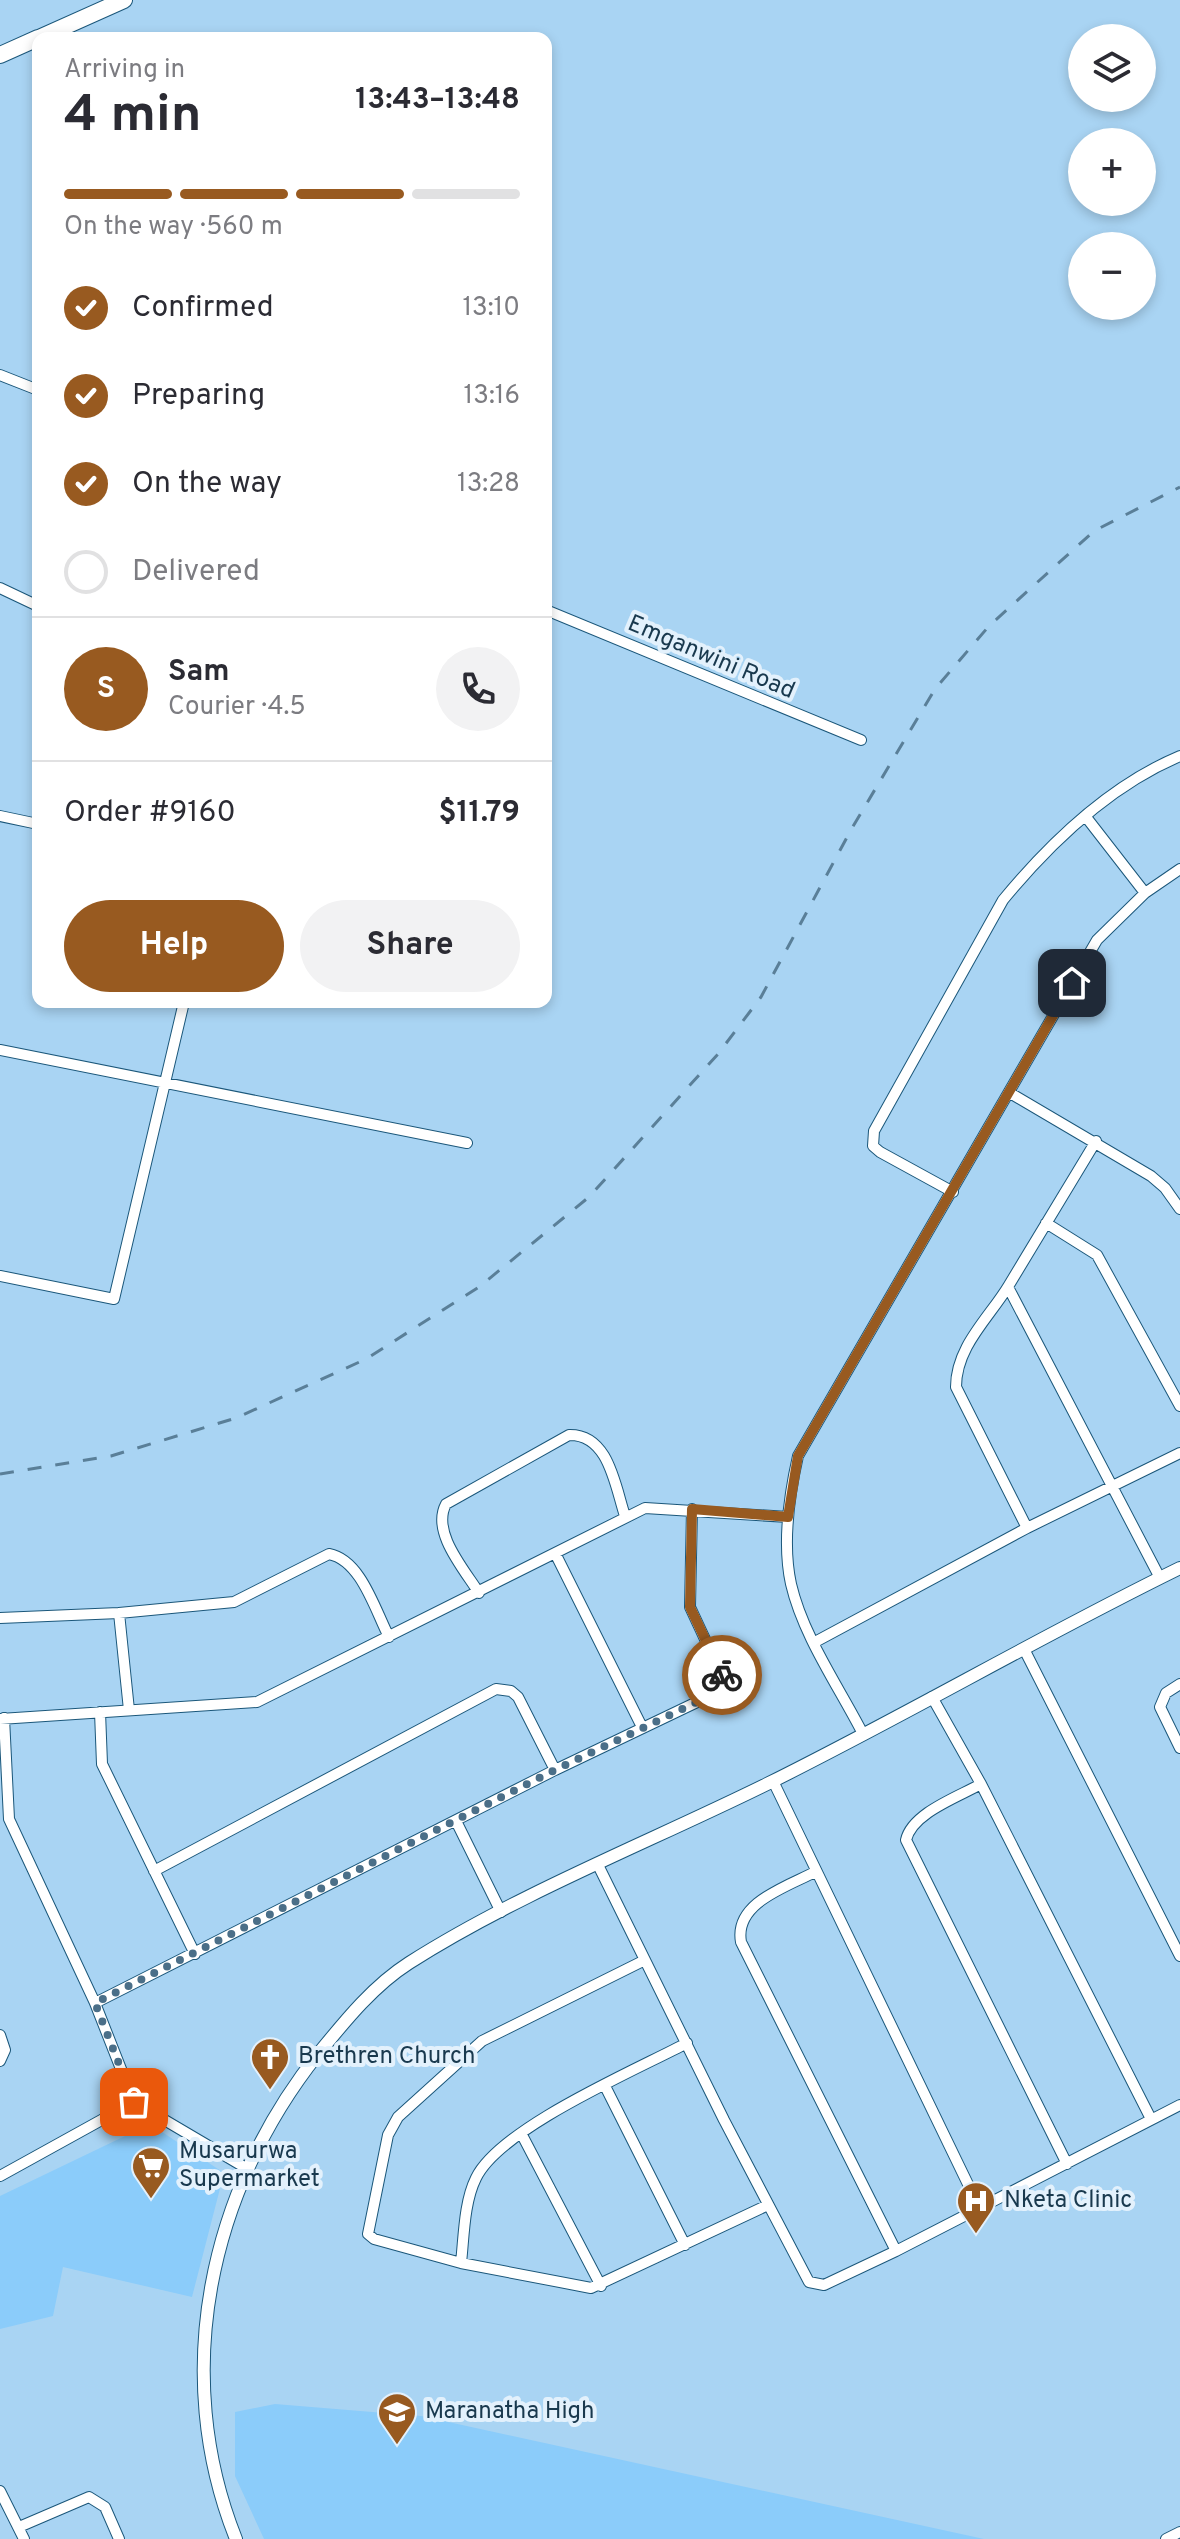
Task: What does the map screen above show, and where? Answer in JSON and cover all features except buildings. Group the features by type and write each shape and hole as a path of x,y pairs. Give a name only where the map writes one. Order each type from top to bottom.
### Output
{"highway":[{"path":"52,32 124,0"},
{"path":"0,55 32,41"}],"street":[{"path":"0,375 32,388"},
{"path":"0,588 32,603"},
{"name":"Emganwini Road","path":"552,612 861,740"},
{"path":"953,1192 880,1152 873,1146 874,1131 1003,900 1030,868 1086,817 1149,770 1180,756"},
{"path":"0,816 32,823"},
{"path":"1086,817 1145,893"},
{"path":"863,1734 815,1642 791,1582 788,1517 798,1456 1097,940 1145,893 1180,869"},
{"path":"0,1276 114,1299 183,1008"},
{"path":"0,1050 467,1143"},
{"path":"1010,1093 1151,1176 1165,1188 1180,1209"},
{"path":"1027,1528 956,1387 957,1376 974,1333 1008,1287 1096,1141"},
{"path":"1046,1223 1097,1255 1180,1406"},
{"path":"1008,1287 1160,1578"},
{"path":"479,1593 444,1534 440,1523 446,1504 569,1435 592,1440 601,1449 625,1516"},
{"path":"815,1642 1027,1528 1180,1453"},
{"path":"246,2168 134,2102 95,2003 4,1819 2,1718 257,1702 645,1508 788,1517"},
{"path":"95,2003 555,1770 718,1692 725,1684 690,1607 692,1509"},
{"path":"0,1618 119,1613 234,1602 329,1554 345,1559 352,1567 389,1637"},
{"path":"556,1555 642,1727"},
{"path":"236,2539 214,2470 204,2417 202,2368 204,2320 226,2221 246,2168 305,2070 369,1995 407,1964 501,1912 773,1781 1180,1568"},
{"path":"119,1613 129,1710"},
{"path":"1024,1649 1180,1956"},
{"path":"1180,1684 1166,1693 1160,1707 1180,1748"},
{"path":"154,1871 496,1689 511,1691 518,1697 555,1770"},
{"path":"932,1697 981,1784 1151,2119"},
{"path":"100,1712 102,1764 195,1954"},
{"path":"773,1781 979,2207"},
{"path":"981,1784 917,1821 908,1831 906,1840 1067,2164"},
{"path":"456,1821 501,1912"},
{"path":"598,1865 809,2282 824,2285 896,2251 1180,2105"},
{"path":"815,1872 763,1900 745,1915 739,1924 741,1942 896,2251"},
{"path":"645,1960 482,2041 394,2122 368,2234 374,2239 461,2263 572,2287 601,2286 768,2205"},
{"path":"0,2035 5,2050 0,2061"},
{"path":"461,2263 475,2179 491,2157 521,2133 687,2043"},
{"path":"605,2086 685,2245"},
{"path":"0,2176 134,2102"},
{"path":"521,2133 601,2286"},
{"path":"0,2491 24,2539"},
{"path":"19,2527 89,2497 105,2507 119,2539"},
{"path":"1166,2539 1180,2532"}],"shaded area":[{"path":"150,2124 224,2173 192,2297 63,2267 53,2316 0,2329 0,2196"},
{"name":"Maranatha High","path":"275,2404 421,2416 984,2539 264,2539 235,2476 235,2412"}],"railway":[{"path":"0,1474 111,1456 236,1418 366,1359 479,1287 589,1197 718,1054 761,997 852,828 935,689 989,626 1094,531 1180,487"}],"way so far":[{"path":"134,2102 95,2003 555,1770 718,1692 725,1684 722,1675"}],"place":[{"name":"Brethren Church","path":"270,2091"},
{"name":"Musarurwa Supermarket","path":"151,2200"},
{"name":"Nketa Clinic","path":"976,2235"},
{"name":"Maranatha High","path":"397,2446"}],"route":[{"path":"722,1675 690,1607 692,1509 788,1517 798,1456 1072,983"}]}
